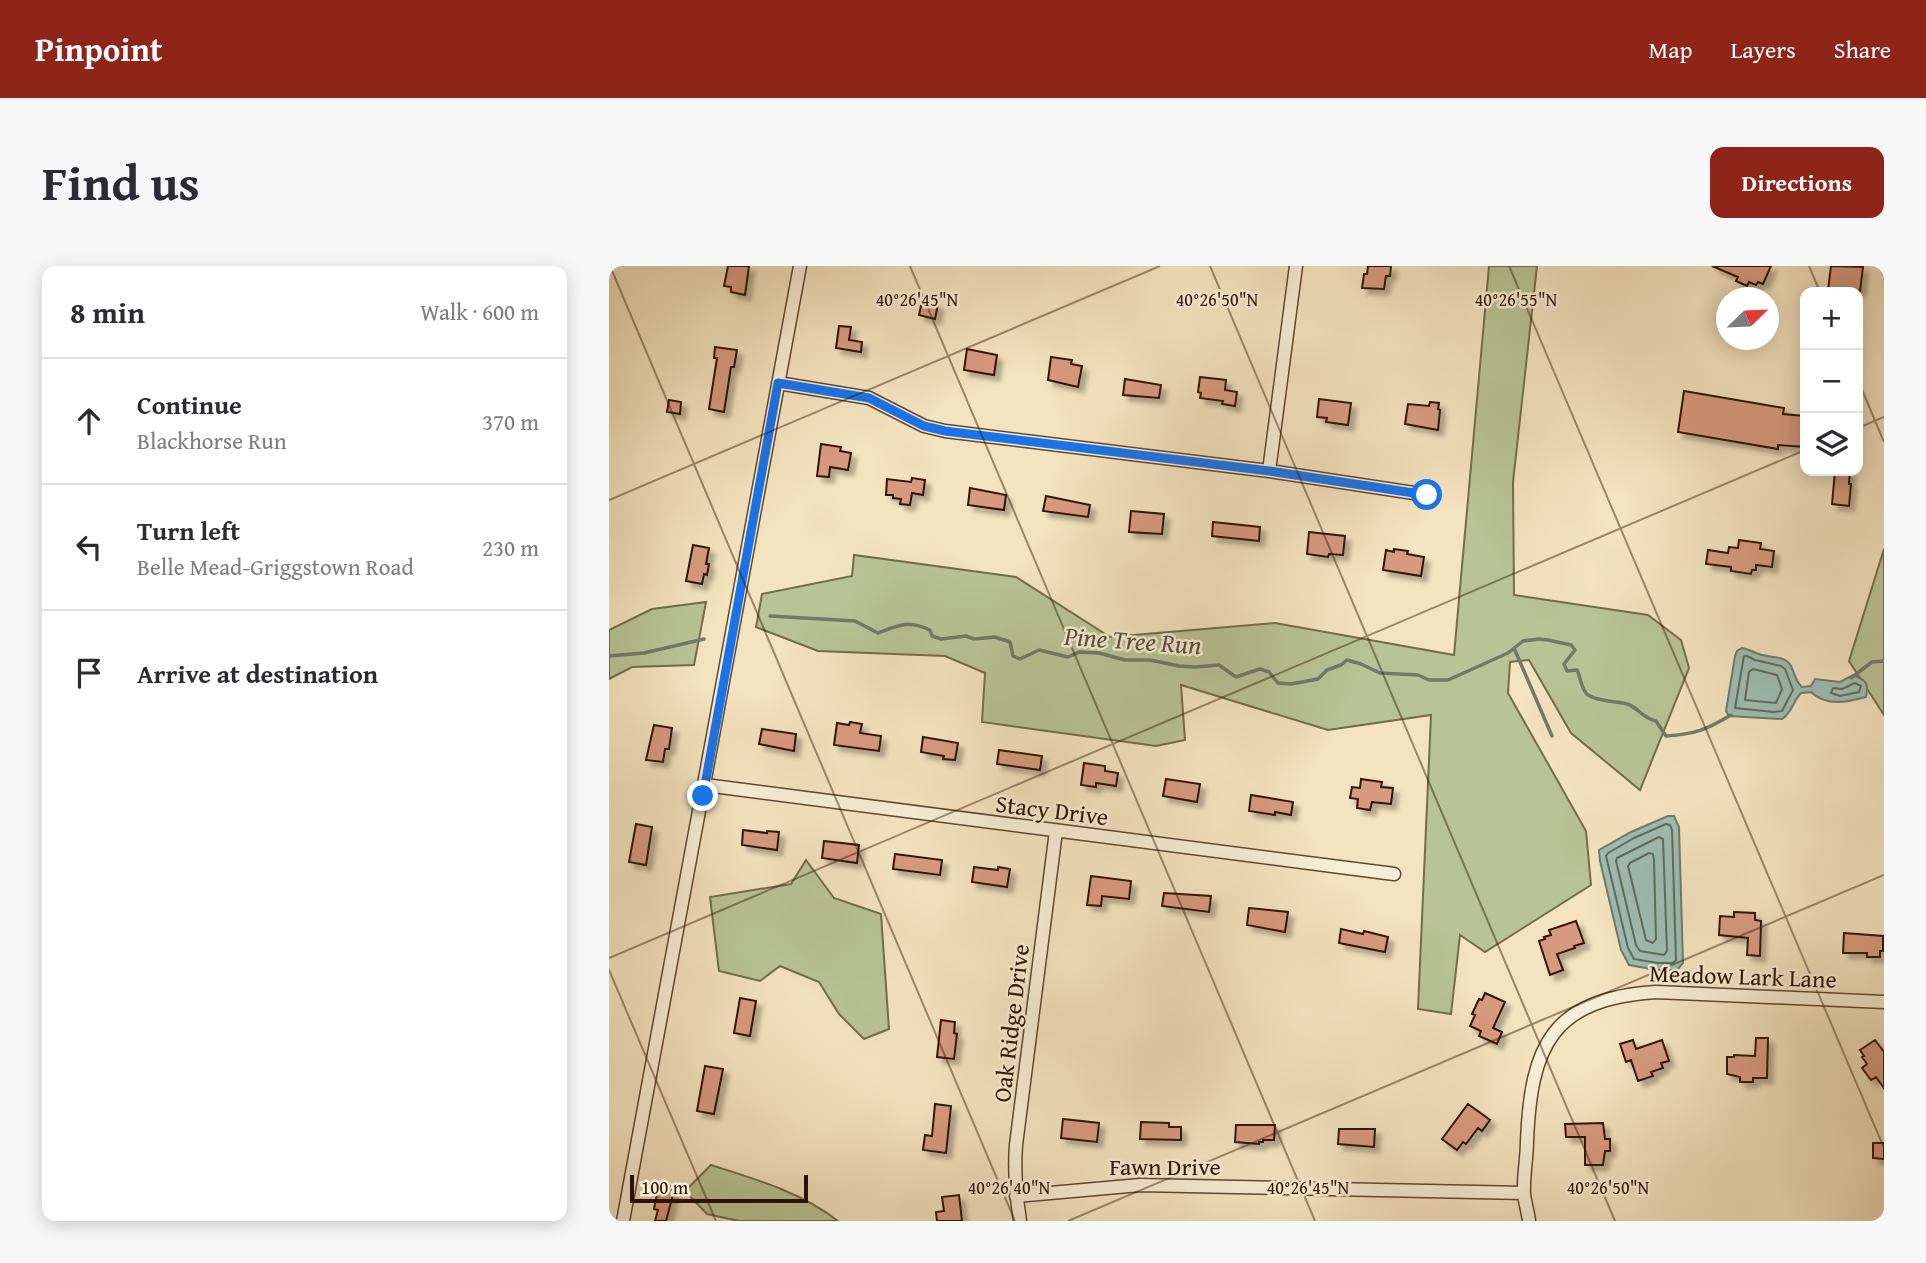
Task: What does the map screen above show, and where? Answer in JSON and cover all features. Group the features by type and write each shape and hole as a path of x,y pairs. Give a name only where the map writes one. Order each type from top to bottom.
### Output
{"street":[{"path":"623,1221 800,266"},
{"path":"1269,471 1296,266"},
{"path":"778,383 869,398 924,426 945,431 1269,471 1427,495"},
{"name":"Stacy Drive","path":"705,785 1394,874"},
{"name":"Oak Ridge Drive","path":"1020,1221 1016,1196 1016,1145 1056,831"},
{"name":"Meadow Lark Lane","path":"1529,1221 1524,1192 1528,1114 1535,1069 1549,1039 1573,1014 1617,997 1656,992 1884,1002"},
{"name":"Fawn Drive","path":"1016,1196 1121,1185 1524,1192"}],"green space":[{"path":"1489,266 1537,266 1513,482 1514,595 1648,615 1681,640 1689,668 1640,790 1571,733 1529,660 1510,662 1508,693 1586,831 1591,885 1485,952 1460,935 1451,1014 1418,1009 1431,715 1328,730 1181,685 1185,740 1156,746 982,722 985,673 945,656 818,651 756,627 762,594 852,576 854,555 1016,577 1110,637 1275,623 1454,655"},
{"path":"1884,549 1884,715 1849,661"},
{"path":"706,602 694,665 632,667 609,679 609,630 652,609"},
{"path":"806,860 834,898 881,914 889,1029 864,1039 839,1014 819,982 780,966 760,981 719,971 710,897 791,884"},
{"path":"711,1165 793,1194 838,1221 739,1221 707,1214 685,1191"}],"water":[{"path":"1742,648 1785,660 1802,687 1811,686 1815,679 1840,682 1853,675 1866,683 1866,697 1837,702 1823,700 1811,692 1801,693 1782,719 1729,716 1726,711 1735,656"},
{"path":"1668,816 1674,816 1679,827 1683,963 1677,970 1657,970 1629,965 1621,950 1599,850"}],"building":[{"path":"728,266 749,266 745,295 731,292 731,287 724,286"},
{"path":"1368,266 1391,266 1384,289 1362,288"},
{"path":"1712,266 1771,266 1763,284 1749,282 1747,286 1736,281 1738,277"},
{"path":"1831,266 1863,267 1860,287 1828,287"},
{"path":"922,301 938,304 935,319 919,315"},
{"path":"839,326 851,327 849,340 862,342 861,352 836,348"},
{"path":"715,347 737,350 734,367 731,367 724,412 709,409 717,358 714,358"},
{"path":"967,349 997,355 994,375 964,370"},
{"path":"1051,357 1072,360 1071,364 1082,366 1078,387 1048,380"},
{"path":"1200,377 1226,380 1225,390 1237,392 1235,406 1222,404 1223,401 1200,398"},
{"path":"1125,379 1161,385 1159,398 1123,395"},
{"path":"1684,391 1784,408 1783,414 1800,416 1800,447 1778,445 1778,449 1678,432"},
{"path":"1319,399 1351,403 1348,425 1326,422 1327,418 1317,417"},
{"path":"669,400 681,402 680,414 667,412"},
{"path":"1430,402 1439,403 1438,430 1405,424 1408,404 1429,406"},
{"path":"821,444 841,447 840,451 851,453 848,470 830,467 829,477 817,476"},
{"path":"1835,476 1850,476 1849,506 1832,504"},
{"path":"912,478 925,480 923,495 912,493 910,505 900,504 901,499 886,495 887,479 911,482"},
{"path":"970,488 1006,495 1004,510 968,505"},
{"path":"1046,496 1090,505 1088,517 1043,511"},
{"path":"1131,511 1164,514 1162,534 1129,532"},
{"path":"1213,522 1260,527 1259,541 1212,536"},
{"path":"1309,532 1345,536 1343,555 1329,554 1328,557 1307,554"},
{"path":"1739,540 1761,543 1760,549 1774,551 1772,567 1756,565 1756,570 1752,570 1751,574 1731,571 1731,567 1706,564 1708,550 1728,553 1729,547 1738,548"},
{"path":"693,545 709,548 707,575 704,574 702,584 686,581"},
{"path":"1394,549 1424,557 1421,576 1383,570 1386,550 1394,552"},
{"path":"850,722 862,724 860,733 881,736 879,751 834,745 837,723 849,725"},
{"path":"654,725 672,728 669,749 665,749 663,762 646,760"},
{"path":"762,729 796,734 794,751 759,744"},
{"path":"923,737 958,743 955,760 921,752"},
{"path":"999,750 1042,756 1040,770 997,764"},
{"path":"1084,763 1105,766 1105,771 1118,773 1116,786 1096,783 1096,787 1081,785"},
{"path":"1166,779 1200,784 1197,802 1163,796"},
{"path":"1361,779 1382,782 1381,787 1393,788 1391,804 1372,802 1370,810 1357,808 1358,799 1350,798 1352,787 1360,788"},
{"path":"1251,795 1293,802 1291,815 1249,811"},
{"path":"636,824 652,827 646,865 629,862"},
{"path":"743,830 779,832 777,850 742,845"},
{"path":"824,841 859,845 857,863 822,858"},
{"path":"895,854 942,860 940,875 893,869"},
{"path":"974,867 1010,869 1007,887 972,882"},
{"path":"1091,876 1131,881 1129,899 1102,896 1101,906 1087,905"},
{"path":"1164,893 1211,896 1209,912 1162,906"},
{"path":"1249,908 1288,912 1285,932 1247,925"},
{"path":"1734,912 1755,913 1755,920 1761,921 1760,956 1747,955 1748,938 1719,935 1720,916 1734,917"},
{"path":"1576,921 1584,943 1557,954 1563,970 1550,975 1539,941 1551,935 1549,930"},
{"path":"1341,929 1388,937 1385,952 1339,943"},
{"path":"1844,933 1883,936 1883,951 1880,951 1880,957 1867,957 1867,953 1843,953"},
{"path":"1485,993 1505,1002 1493,1028 1502,1032 1497,1044 1479,1036 1481,1031 1470,1026 1475,1015 1472,1014"},
{"path":"740,998 756,1001 750,1036 734,1033"},
{"path":"941,1020 955,1022 954,1033 957,1034 954,1059 937,1057"},
{"path":"1756,1038 1768,1038 1767,1078 1740,1082 1740,1077 1727,1074 1727,1057 1755,1056"},
{"path":"1633,1040 1636,1049 1662,1040 1669,1061 1661,1063 1663,1068 1651,1072 1653,1076 1638,1081 1631,1060 1626,1062 1620,1044"},
{"path":"1875,1040 1884,1052 1884,1088 1876,1077 1871,1080 1862,1068 1867,1064 1860,1050"},
{"path":"705,1066 723,1069 714,1114 697,1111"},
{"path":"935,1104 951,1106 946,1153 923,1150 925,1135 932,1136"},
{"path":"1468,1104 1490,1120 1482,1131 1478,1128 1466,1144 1463,1142 1457,1150 1442,1139"},
{"path":"1063,1119 1099,1123 1097,1142 1061,1138"},
{"path":"1141,1122 1169,1123 1169,1127 1181,1127 1181,1140 1140,1139"},
{"path":"1603,1123 1605,1139 1610,1139 1610,1151 1605,1151 1603,1165 1585,1165 1585,1137 1566,1137 1565,1124"},
{"path":"1236,1125 1275,1125 1274,1140 1263,1140 1259,1144 1235,1142"},
{"path":"1339,1129 1375,1129 1374,1147 1338,1144"},
{"path":"1873,1143 1884,1143 1884,1159 1873,1158"},
{"path":"659,1183 675,1187 666,1221 655,1221 658,1210 654,1209"},
{"path":"959,1195 962,1221 937,1221 936,1212 944,1211 942,1197"}],"waterway":[{"name":"Pine Tree Run","path":"770,616 855,621 878,633 910,624 930,630 932,636 941,639 995,637 1010,642 1013,656 1020,659 1039,650 1068,657 1079,652 1099,653 1125,660 1150,660 1179,666 1219,665 1236,677 1260,669 1269,672 1278,683 1291,684 1318,679 1327,670 1347,660 1380,673 1448,680 1508,653 1523,641 1539,639 1571,645 1575,650 1564,664 1567,671 1577,670 1582,687 1588,695 1631,706 1656,721 1666,736 1700,730 1731,715"},
{"name":"Pine Tree Run","path":"609,656 644,653 704,639"},
{"path":"1514,648 1552,736"},
{"path":"1851,678 1872,662 1884,661"}],"route":[{"path":"703,796 778,383 869,398 924,426 945,431 1269,471 1427,495"}]}
